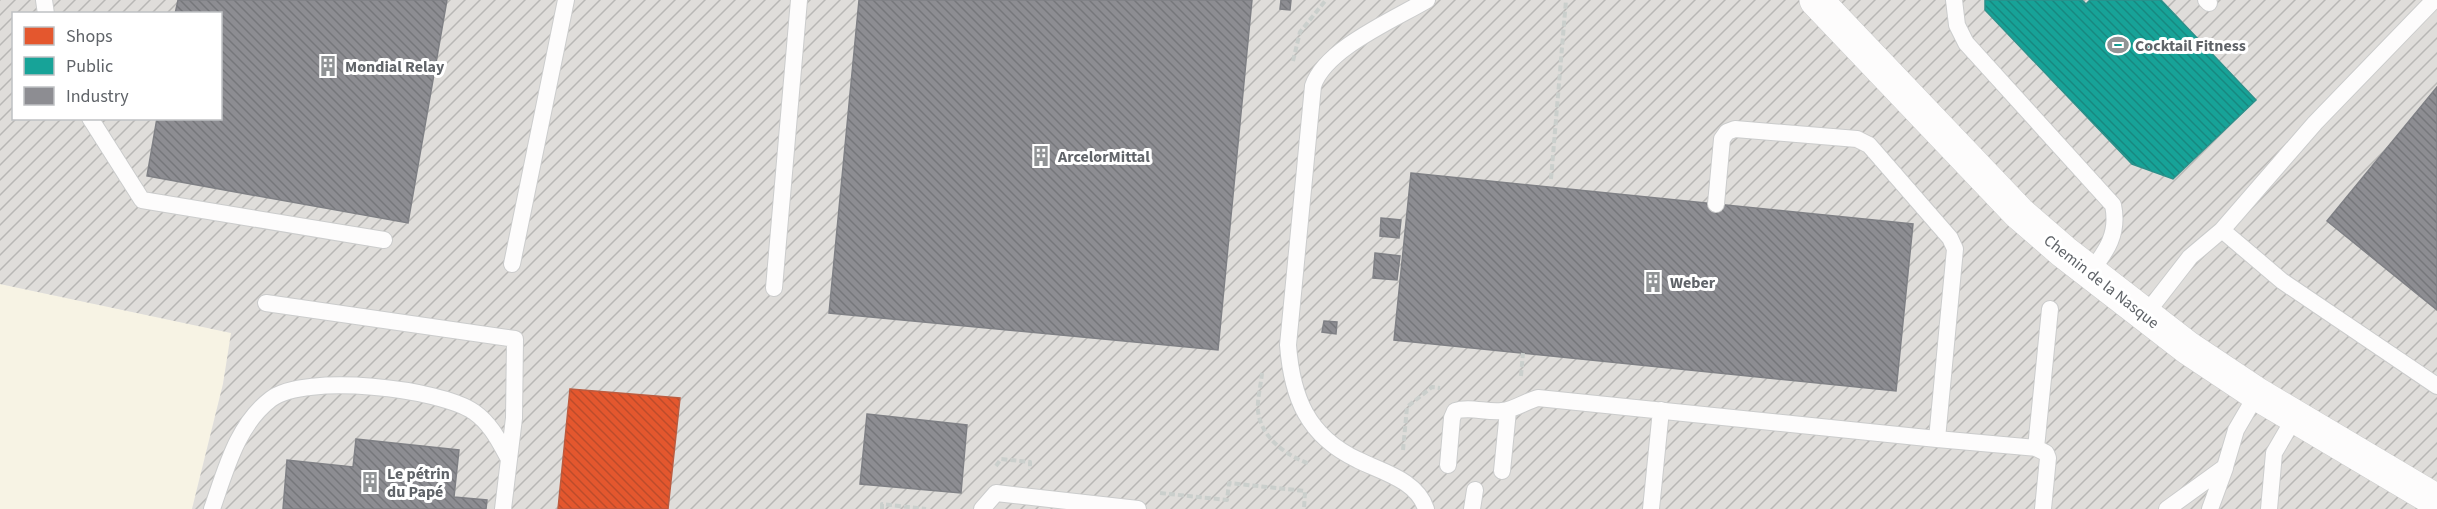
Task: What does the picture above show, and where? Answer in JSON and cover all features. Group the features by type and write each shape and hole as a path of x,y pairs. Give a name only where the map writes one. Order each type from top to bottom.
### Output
{"street":[{"name":"Chemin de la Nasque","path":"1816,0 2019,213 2090,273 2257,394 2437,501"}],"lane":[{"path":"512,264 566,0"},
{"path":"774,288 799,0"},
{"path":"1426,509 1418,493 1400,479 1355,459 1329,441 1311,423 1298,400 1293,384 1288,345 1313,86 1316,76 1328,60 1344,48 1427,0"},
{"path":"1954,0 1956,25 1966,43 2113,205 2115,229 2107,250 2090,273"},
{"path":"2145,315 2190,257 2222,230 2315,123 2434,0"},
{"path":"91,120 142,200 384,240"},
{"path":"1716,204 1722,139 1727,132 1735,129 1857,139 1869,145 1950,238 1956,249 1937,439"},
{"path":"2222,230 2282,280 2437,386"},
{"path":"266,303 515,339 514,418 503,509"},
{"path":"2036,448 2050,309"},
{"path":"212,509 231,453 256,411 274,397 294,388 316,385 374,387 447,399 473,411 493,428 509,459"},
{"path":"2210,509 2236,430 2257,394"},
{"path":"1448,465 1455,411 1463,409 1508,411 1525,401 1538,398 2036,448 2046,453 2048,458 2043,509"},
{"path":"1651,509 1661,410"},
{"path":"1502,471 1508,411"},
{"path":"2269,509 2274,453 2295,417"},
{"path":"2167,509 2225,467"},
{"path":"1472,509 1474,490"},
{"path":"982,509 996,494 1138,509"}],"path":[{"path":"1293,62 1300,32 1326,0"},
{"path":"1551,179 1566,0"},
{"path":"1520,385 1523,353"},
{"path":"1263,364 1258,411 1263,427 1284,451 1317,466"},
{"path":"1400,479 1407,407 1432,387 1444,388"},
{"path":"882,509 882,504 926,509"}],"shaded area":[{"path":"0,0 2437,0 2437,509 192,509 223,384 231,333 0,284"},
{"path":"0,284 232,333 223,384 192,509 0,509"}],"building: Shops":[{"path":"570,389 680,398 668,509 558,509"}],"building: Public":[{"path":"1985,0 2082,0 2086,4 2090,0 2161,0 2256,100 2173,179 2132,164 1985,10"}],"building: Industry":[{"name":"Mondial Relay","path":"178,0 447,0 408,223 147,176 157,120 222,120 222,12 175,12"},
{"name":"ArcelorMittal","path":"859,0 1252,0 1218,350 829,313"},
{"path":"1281,0 1291,0 1290,10 1280,9"},
{"path":"2437,87 2437,310 2327,221"},
{"name":"Weber","path":"1411,173 1913,224 1896,391 1394,340"},
{"path":"1381,218 1401,220 1399,238 1380,236"},
{"path":"1375,253 1400,256 1397,280 1373,278"},
{"path":"1324,321 1337,322 1336,334 1322,332"},
{"path":"867,414 967,425 961,493 860,484"},
{"name":"Le pétrin du Papé","path":"356,439 459,450 454,497 487,500 486,509 283,509 287,460 353,467"}],"place":[{"name":"Cocktail Fitness","path":"2118,45"},
{"name":"Mondial Relay","path":"328,66"},
{"name":"ArcelorMittal","path":"1041,156"},
{"name":"Weber","path":"1653,282"},
{"name":"Le pétrin du Papé","path":"370,482"}]}
